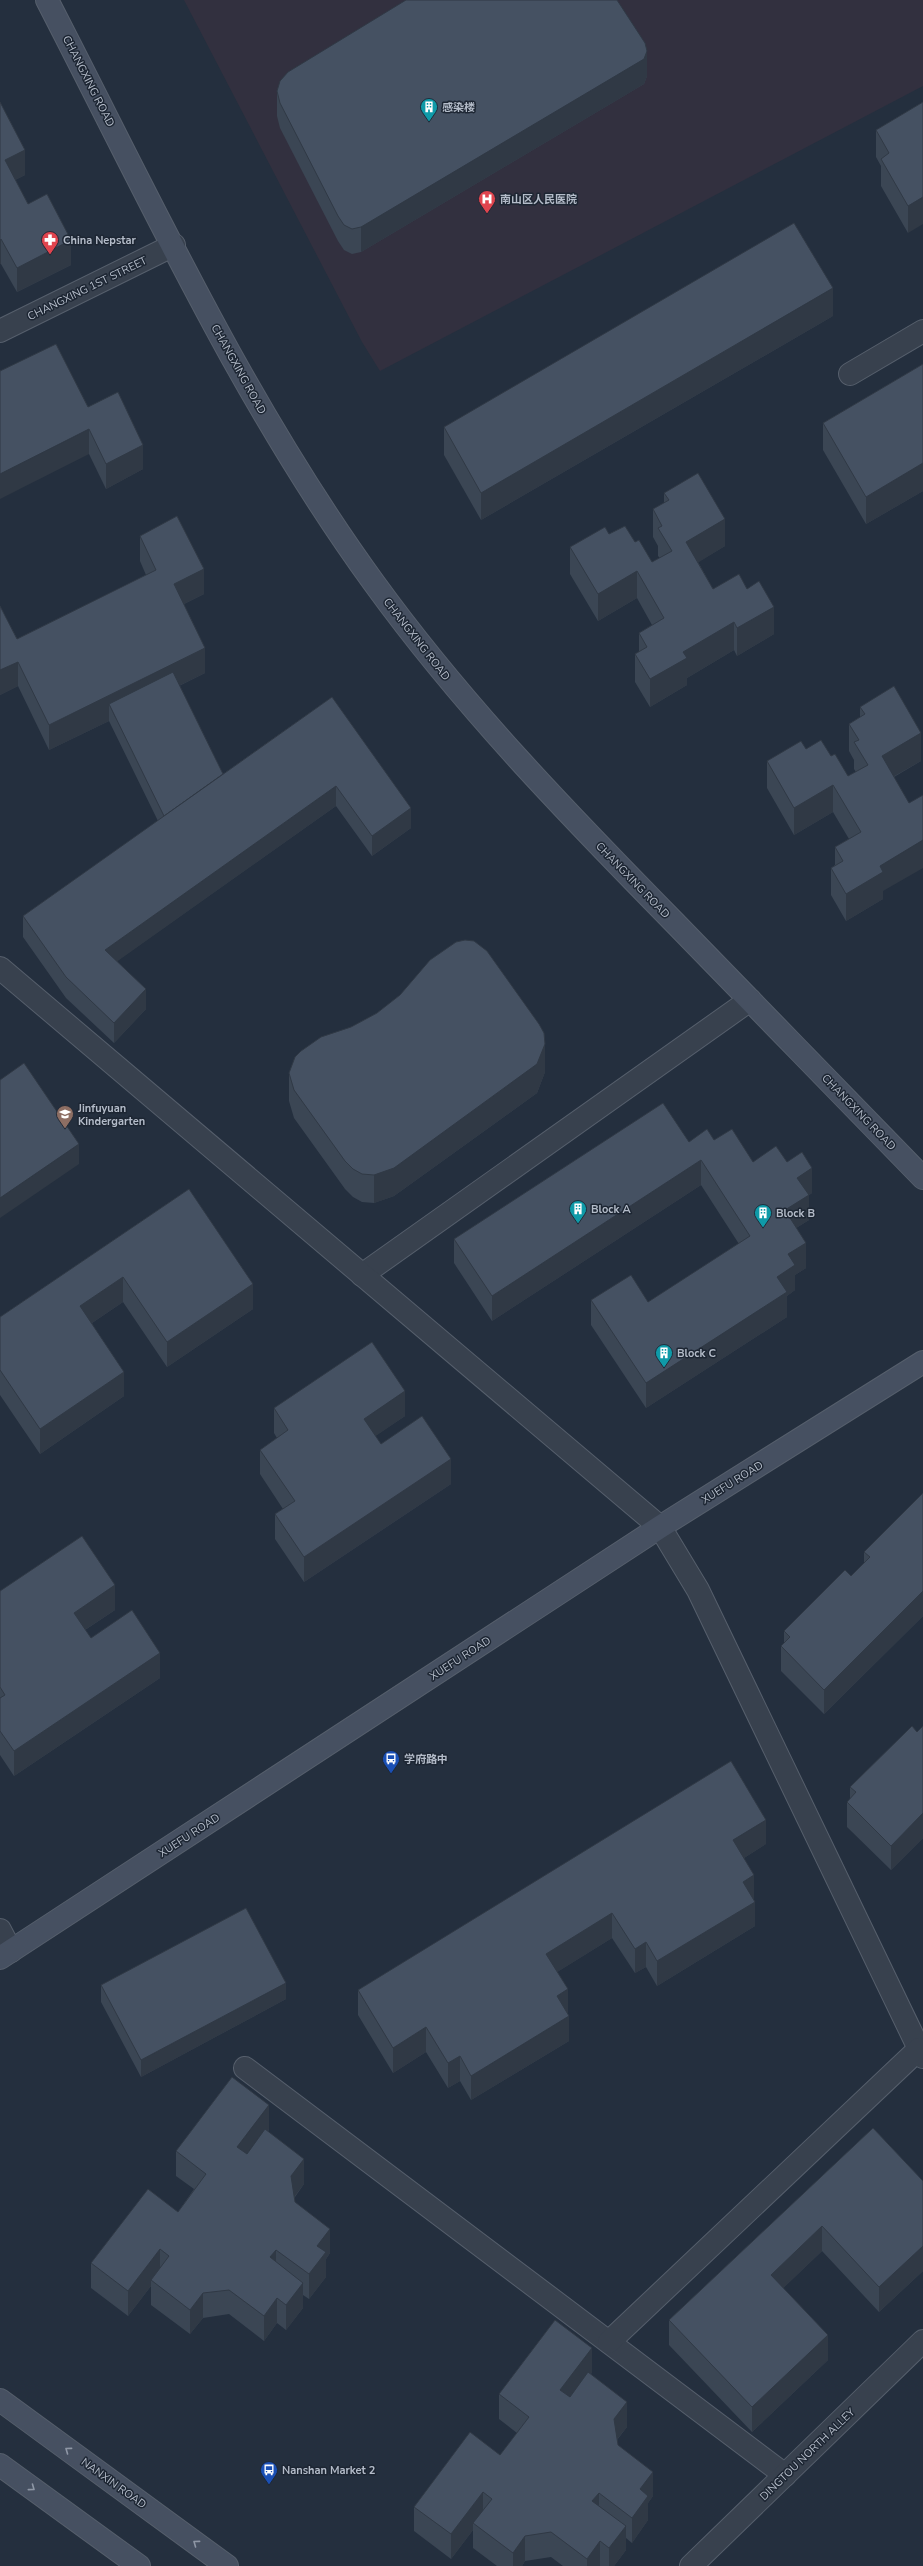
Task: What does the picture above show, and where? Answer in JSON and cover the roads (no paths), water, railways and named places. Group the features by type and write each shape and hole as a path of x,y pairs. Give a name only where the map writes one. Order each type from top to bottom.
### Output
{"main road":[{"name":"CHANGXING ROAD","path":"48,0 174,245 262,410 316,498 374,584 437,665 503,745 574,820 923,1178"},
{"name":"XUEFU ROAD","path":"5,1955 660,1527 923,1362"},
{"name":"NANXIN ROAD","path":"0,2400 227,2566"},
{"path":"0,2465 139,2566"}],"street":[{"name":"CHANGXING 1ST STREET","path":"0,331 174,245"},
{"path":"850,374 923,331"},
{"path":"0,968 660,1527 698,1590 921,2053 609,2342"},
{"path":"362,1275 750,1000"},
{"path":"0,1930 5,1955"},
{"path":"245,2068 785,2475"},
{"name":"DINGTOU NORTH ALLEY","path":"691,2566 923,2341"}],"place":[{"name":"感染楼","path":"429,122"},
{"name":"南山区人民医院","path":"487,214"},
{"name":"China Nepstar","path":"50,255"},
{"name":"Jinfuyuan Kindergarten","path":"65,1129"},
{"name":"Block A","path":"578,1224"},
{"name":"Block B","path":"763,1228"},
{"name":"Block C","path":"664,1368"},
{"name":"学府路中","path":"391,1774"},
{"name":"Nanshan Market 2","path":"269,2485"}]}
